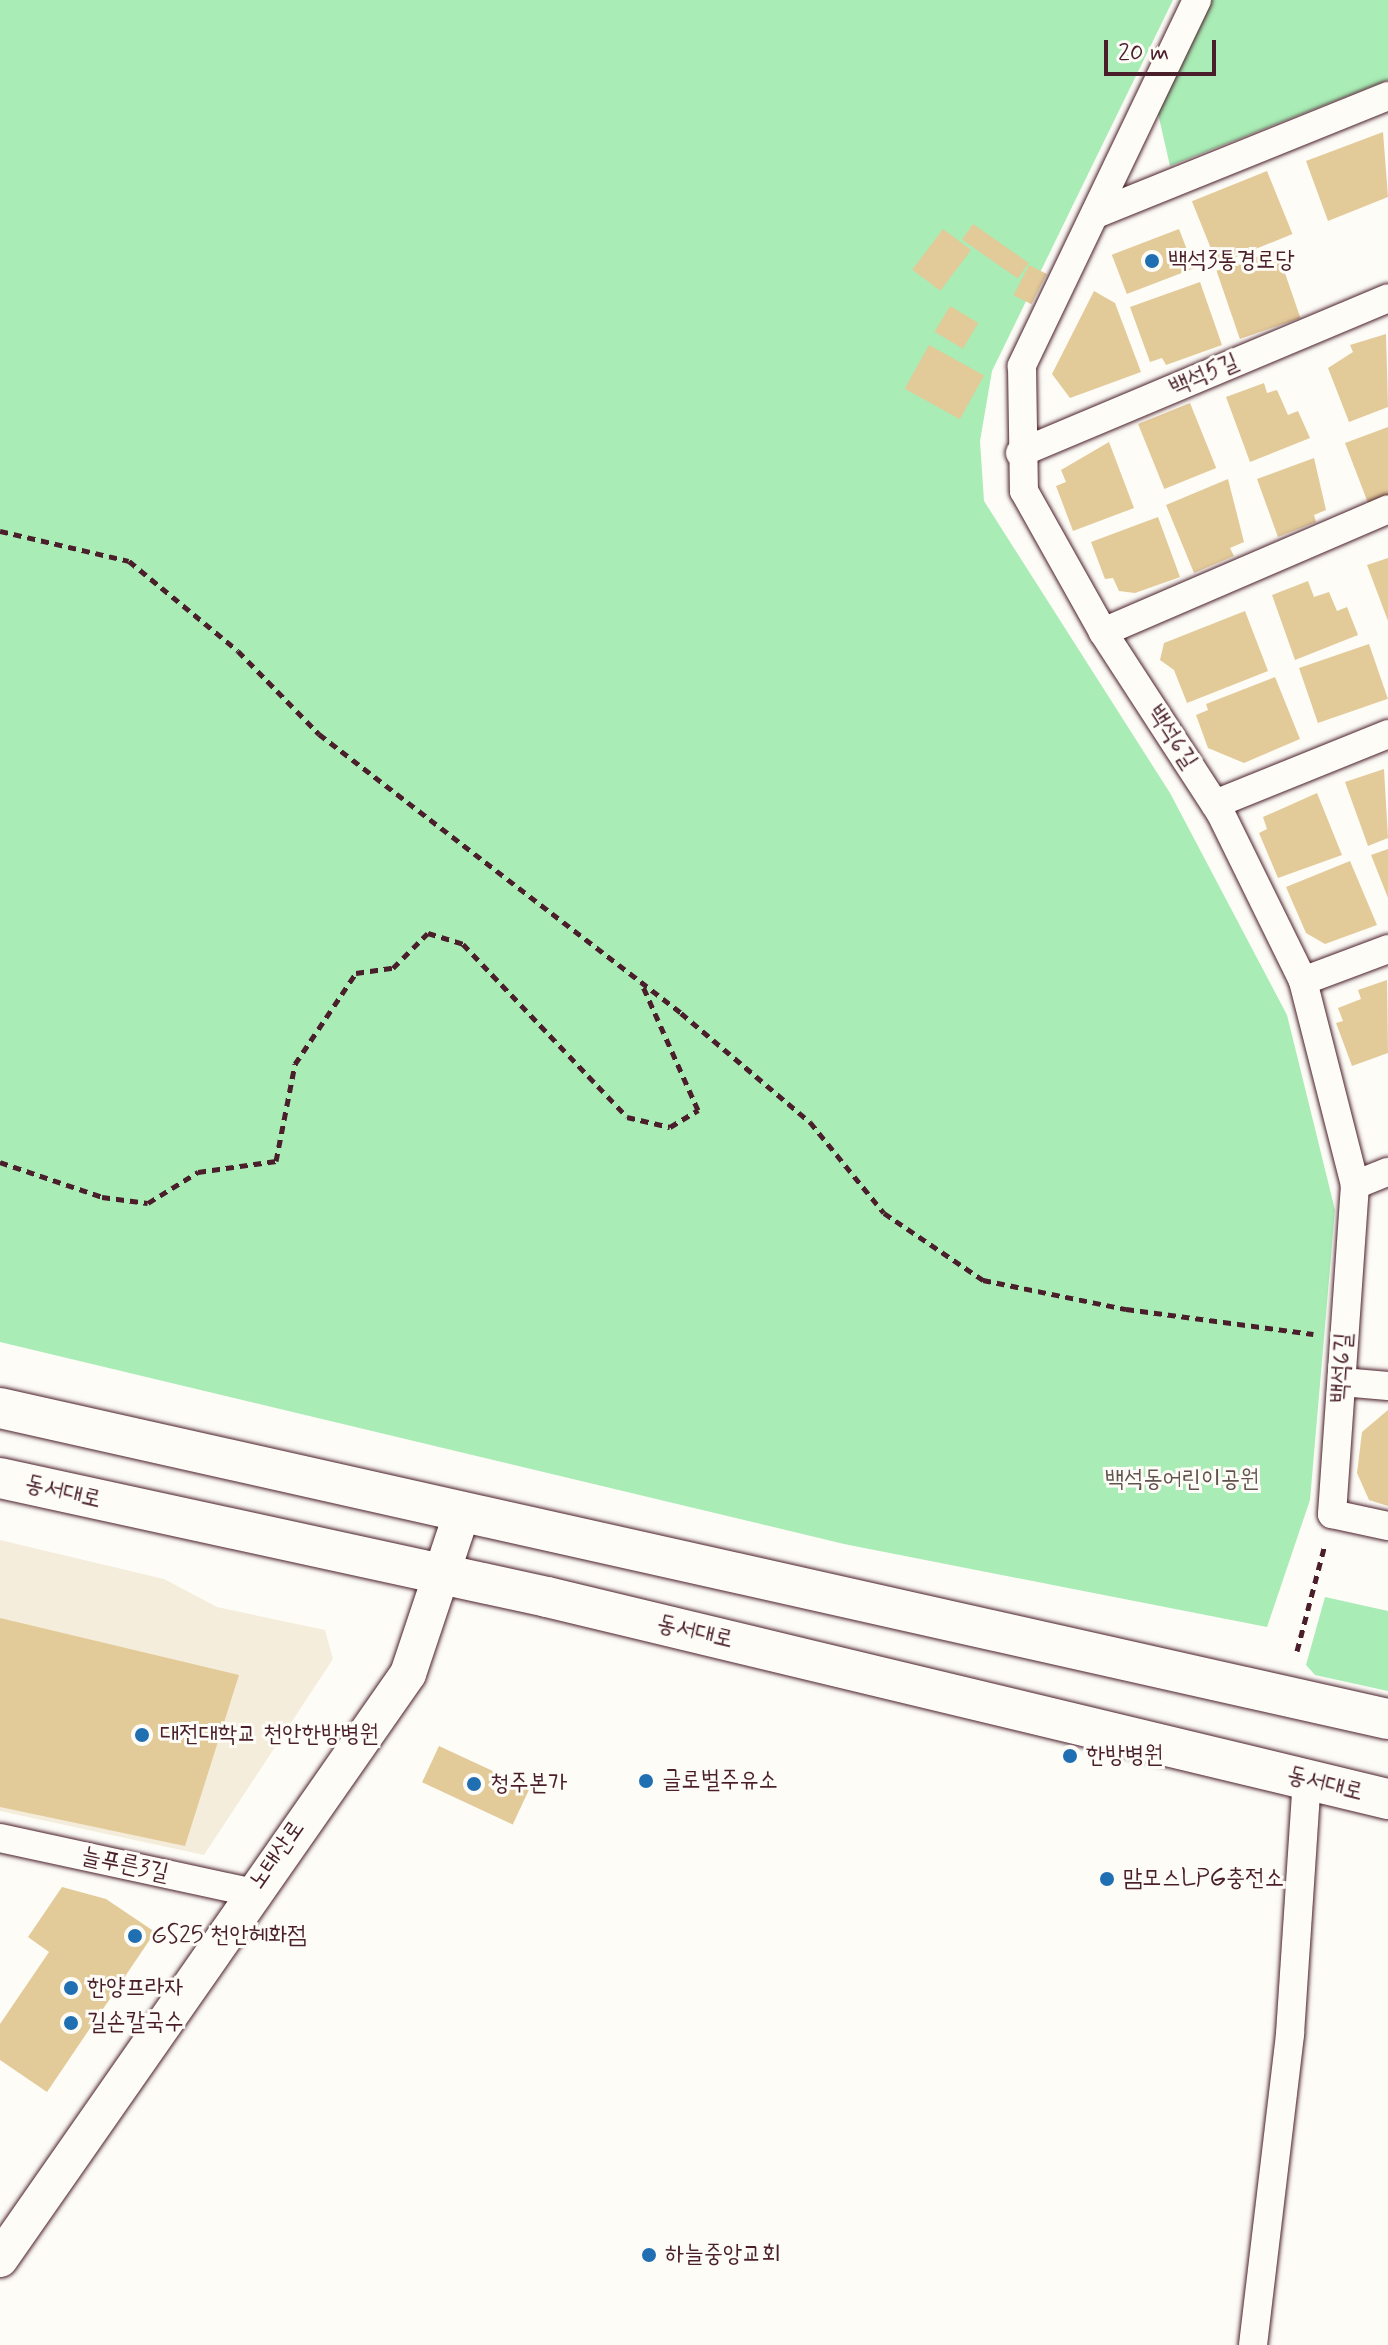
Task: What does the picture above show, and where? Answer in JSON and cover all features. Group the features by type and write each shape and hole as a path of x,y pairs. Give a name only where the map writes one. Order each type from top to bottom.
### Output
{"main road":[{"path":"0,1408 1388,1719"},
{"name":"동서대로","path":"0,1478 442,1577 1388,1799"}],"street":[{"name":"백석6길","path":"1197,0 1022,366 1020,453 1024,491 1103,632 1215,804 1303,981 1355,1185 1332,1514"},
{"path":"1096,214 1388,96"},
{"name":"백석5길","path":"1020,453 1388,298"},
{"path":"1103,632 1388,509"},
{"path":"1215,804 1388,734"},
{"path":"1303,981 1388,949"},
{"path":"1355,1185 1388,1172"},
{"path":"1342,1382 1388,1386"},
{"name":"노태산로","path":"0,2259 250,1892 408,1674 462,1513"},
{"path":"1332,1514 1388,1526"},
{"path":"1253,2345 1290,2034 1307,1780"},
{"name":"늘푸른3길","path":"0,1838 250,1892"}],"path":[{"path":"0,531 129,561 238,651 319,734 641,981 810,1122 884,1213 983,1280 1126,1309 1344,1339"},
{"path":"0,1162 102,1197 148,1203 198,1172 276,1161 295,1064 356,973 393,968 428,933 463,944 627,1117 670,1127 698,1110 641,981"},
{"path":"1297,1651 1332,1514"}],"shaded area":[{"name":"대전대학교 천안한방병원","path":"0,1540 164,1579 217,1607 325,1630 333,1659 204,1855 0,1811"}],"green space":[{"name":"백석동어린이공원","path":"0,0 1173,0 992,371 980,441 984,501 1170,793 1287,1015 1335,1210 1310,1500 1267,1627 844,1544 0,1342"},
{"path":"1211,0 1388,0 1388,80 1170,166 1157,109"},
{"path":"1325,1597 1388,1611 1388,1691 1315,1675 1306,1665"}],"building":[{"path":"1383,132 1388,197 1328,221 1306,161"},
{"path":"1267,171 1292,234 1217,264 1192,201"},
{"path":"973,224 1029,263 1018,279 962,240"},
{"path":"943,229 971,250 940,291 912,270"},
{"name":"백석3통경로당","path":"1179,229 1194,268 1127,294 1112,255"},
{"path":"1277,250 1300,318 1240,339 1216,271"},
{"path":"1029,265 1047,274 1031,304 1014,295"},
{"path":"1200,282 1222,345 1166,365 1162,358 1150,362 1130,307"},
{"path":"1094,291 1115,303 1141,372 1070,398 1052,374"},
{"path":"950,306 978,323 963,349 935,332"},
{"path":"1386,334 1388,407 1349,422 1328,368 1353,352 1350,345"},
{"path":"929,345 984,376 960,419 905,389"},
{"path":"1264,383 1267,393 1277,390 1288,415 1298,411 1310,438 1250,462 1226,397"},
{"path":"1190,403 1216,468 1164,489 1138,424"},
{"path":"1388,427 1388,497 1368,503 1345,443"},
{"path":"1109,442 1134,508 1073,531 1056,486 1066,482 1061,470"},
{"path":"1314,458 1326,510 1314,515 1316,522 1278,537 1257,479"},
{"path":"1228,479 1244,542 1230,548 1234,556 1194,573 1166,505"},
{"path":"1158,517 1180,577 1135,593 1119,591 1113,578 1105,579 1091,542"},
{"path":"1388,558 1388,621 1367,565"},
{"path":"1308,581 1314,597 1329,592 1337,611 1347,607 1358,635 1295,660 1272,595"},
{"path":"1245,611 1268,671 1187,703 1174,670 1160,660 1164,643"},
{"path":"1369,644 1388,699 1318,723 1299,668"},
{"path":"1275,677 1300,739 1244,763 1208,748 1196,715 1208,710 1206,704"},
{"path":"1384,769 1388,838 1368,846 1345,782"},
{"path":"1317,793 1342,855 1278,878 1259,833 1267,829 1263,817"},
{"path":"1388,849 1388,898 1371,855"},
{"path":"1350,861 1377,925 1325,944 1306,933 1286,887"},
{"path":"1387,980 1388,1053 1352,1066 1336,1023 1343,1021 1338,1008 1361,999 1358,990"},
{"path":"1388,1410 1388,1506 1369,1500 1357,1473 1362,1432"},
{"path":"0,1618 239,1675 185,1846 0,1807"},
{"name":"청주본가","path":"439,1746 530,1788 513,1825 422,1782"},
{"name":"한양프라자","path":"62,1887 106,1899 155,1932 47,2092 0,2060 0,2024 49,1952 28,1937"}],"place":[{"name":"백석3통경로당","path":"1152,261"},
{"name":"대전대학교 천안한방병원","path":"142,1735"},
{"name":"한방병원","path":"1070,1756"},
{"name":"글로벌주유소","path":"646,1781"},
{"name":"청주본가","path":"474,1784"},
{"name":"맘모스LPG충전소","path":"1107,1879"},
{"name":"GS25 천안헤화점","path":"135,1936"},
{"name":"한양프라자","path":"71,1988"},
{"name":"길손칼국수","path":"71,2023"},
{"name":"하늘중앙교회","path":"649,2255"}]}
